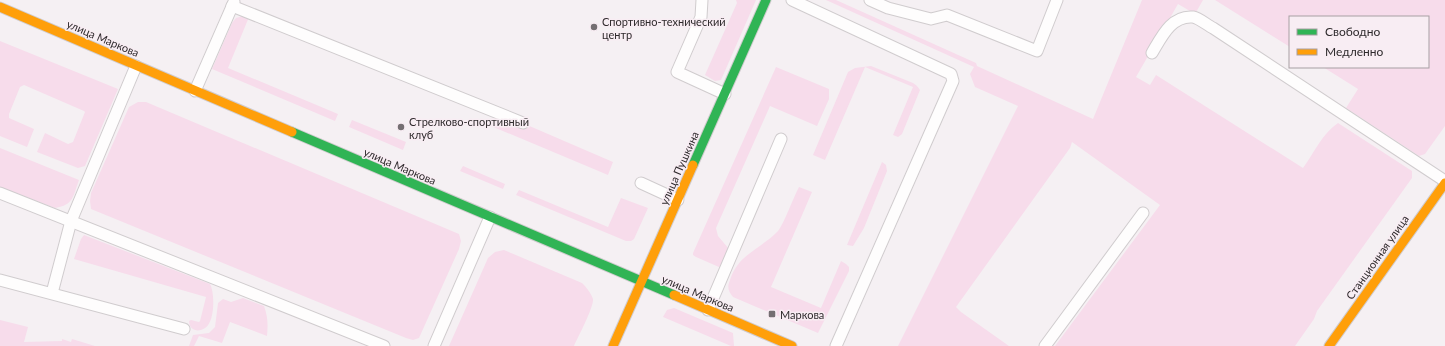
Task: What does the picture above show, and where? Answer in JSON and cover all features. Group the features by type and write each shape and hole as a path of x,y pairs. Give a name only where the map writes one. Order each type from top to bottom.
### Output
{"street":[{"name":"улица Пушкина","path":"613,346 766,0"},
{"name":"улица Маркова","path":"0,7 792,346"},
{"name":"Станционная улица","path":"1329,346 1445,182"}],"lane":[{"path":"702,0 701,17 677,72 725,94"},
{"path":"792,0 951,74 953,81 836,346"},
{"path":"870,0 888,8 931,19 947,15 1037,51 1057,0"},
{"path":"195,91 233,4 523,123"},
{"path":"1152,53 1167,28 1180,19 1194,17 1213,28 1445,182"},
{"path":"52,293 70,221 136,66"},
{"path":"708,310 781,139"},
{"path":"641,183 678,200"},
{"path":"0,193 384,346"},
{"path":"1433,199 1445,206"},
{"path":"1045,346 1143,213"},
{"path":"434,346 490,217"},
{"path":"0,280 184,329"}],"shaded area":[{"path":"736,0 756,0 721,80 715,81 705,75 737,3"},
{"path":"826,0 836,0 976,63 977,66 1093,119 1142,0 1203,0 1195,14 1178,4 1136,77 1150,85 1156,75 1303,168 1323,138 1332,127 1338,123 1412,171 1412,178 1317,311 1314,319 1295,346 1055,346 1160,205 1072,142 1070,148 956,307 1009,346 898,346 1018,106 975,87 970,74 974,67"},
{"path":"1215,0 1445,0 1445,126 1425,154 1419,156 1346,108 1358,89 1325,68 1429,68 1429,16 1289,16 1289,46"},
{"path":"243,16 249,17 228,68 338,114 335,121 212,69 232,23 236,18"},
{"path":"0,41 118,89 85,166 78,168 37,152 45,133 68,144 73,142 85,112 24,85 20,87 9,114 9,118 34,129 27,147 0,136"},
{"path":"871,66 913,83 920,90 902,134 898,137 893,135 913,87 865,67 825,160 813,155 848,72 855,68"},
{"path":"776,67 829,89 829,99 817,126 770,106 716,228 718,236 729,249 722,266 719,267 696,257 693,253"},
{"path":"138,102 146,102 459,234 461,241 459,249 419,338 413,340 406,338 91,209 91,193 129,107"},
{"path":"497,112 613,162 608,175 491,126"},
{"path":"352,120 406,142 403,150 349,127"},
{"path":"0,148 79,180 72,199 66,205 55,208 0,187"},
{"path":"882,162 886,165 887,171 864,228 853,246 847,245"},
{"path":"463,166 505,184 503,189 460,171"},
{"path":"799,187 812,192 771,287 821,308 841,261 846,264 849,267 849,271 818,333 733,297 728,289 730,280 738,264 778,231"},
{"path":"519,190 608,227 621,198 648,208 634,239 631,241 626,241 516,195"},
{"path":"84,235 210,284 213,294 213,307 211,320 208,325 202,330 194,330 189,324 189,321 191,320 200,321 206,297 74,259 81,239"},
{"path":"504,250 582,283 588,290 593,299 593,303 574,346 449,346 488,258 495,252"},
{"path":"243,298 264,306 268,328 267,336 230,322 222,343 199,336 194,346 189,346 193,335 209,333 215,327 218,303 223,299 231,302"},
{"path":"674,308 733,333 734,346 663,317 667,310"},
{"path":"0,320 28,327 24,342 62,341 62,339 71,342 72,339 95,346 0,346"}],"traffic: fast":[{"path":"693,165 766,0"},
{"path":"292,132 674,295"}],"traffic: slow":[{"path":"0,7 292,132"},
{"path":"613,346 693,165"},
{"path":"1329,346 1445,183"},
{"path":"674,295 792,346"}],"place":[{"name":"Спортивно-технический центр","path":"594,27"},
{"name":"Стрелково-спортивный клуб","path":"401,127"},
{"name":"Маркова","path":"772,314"}]}
